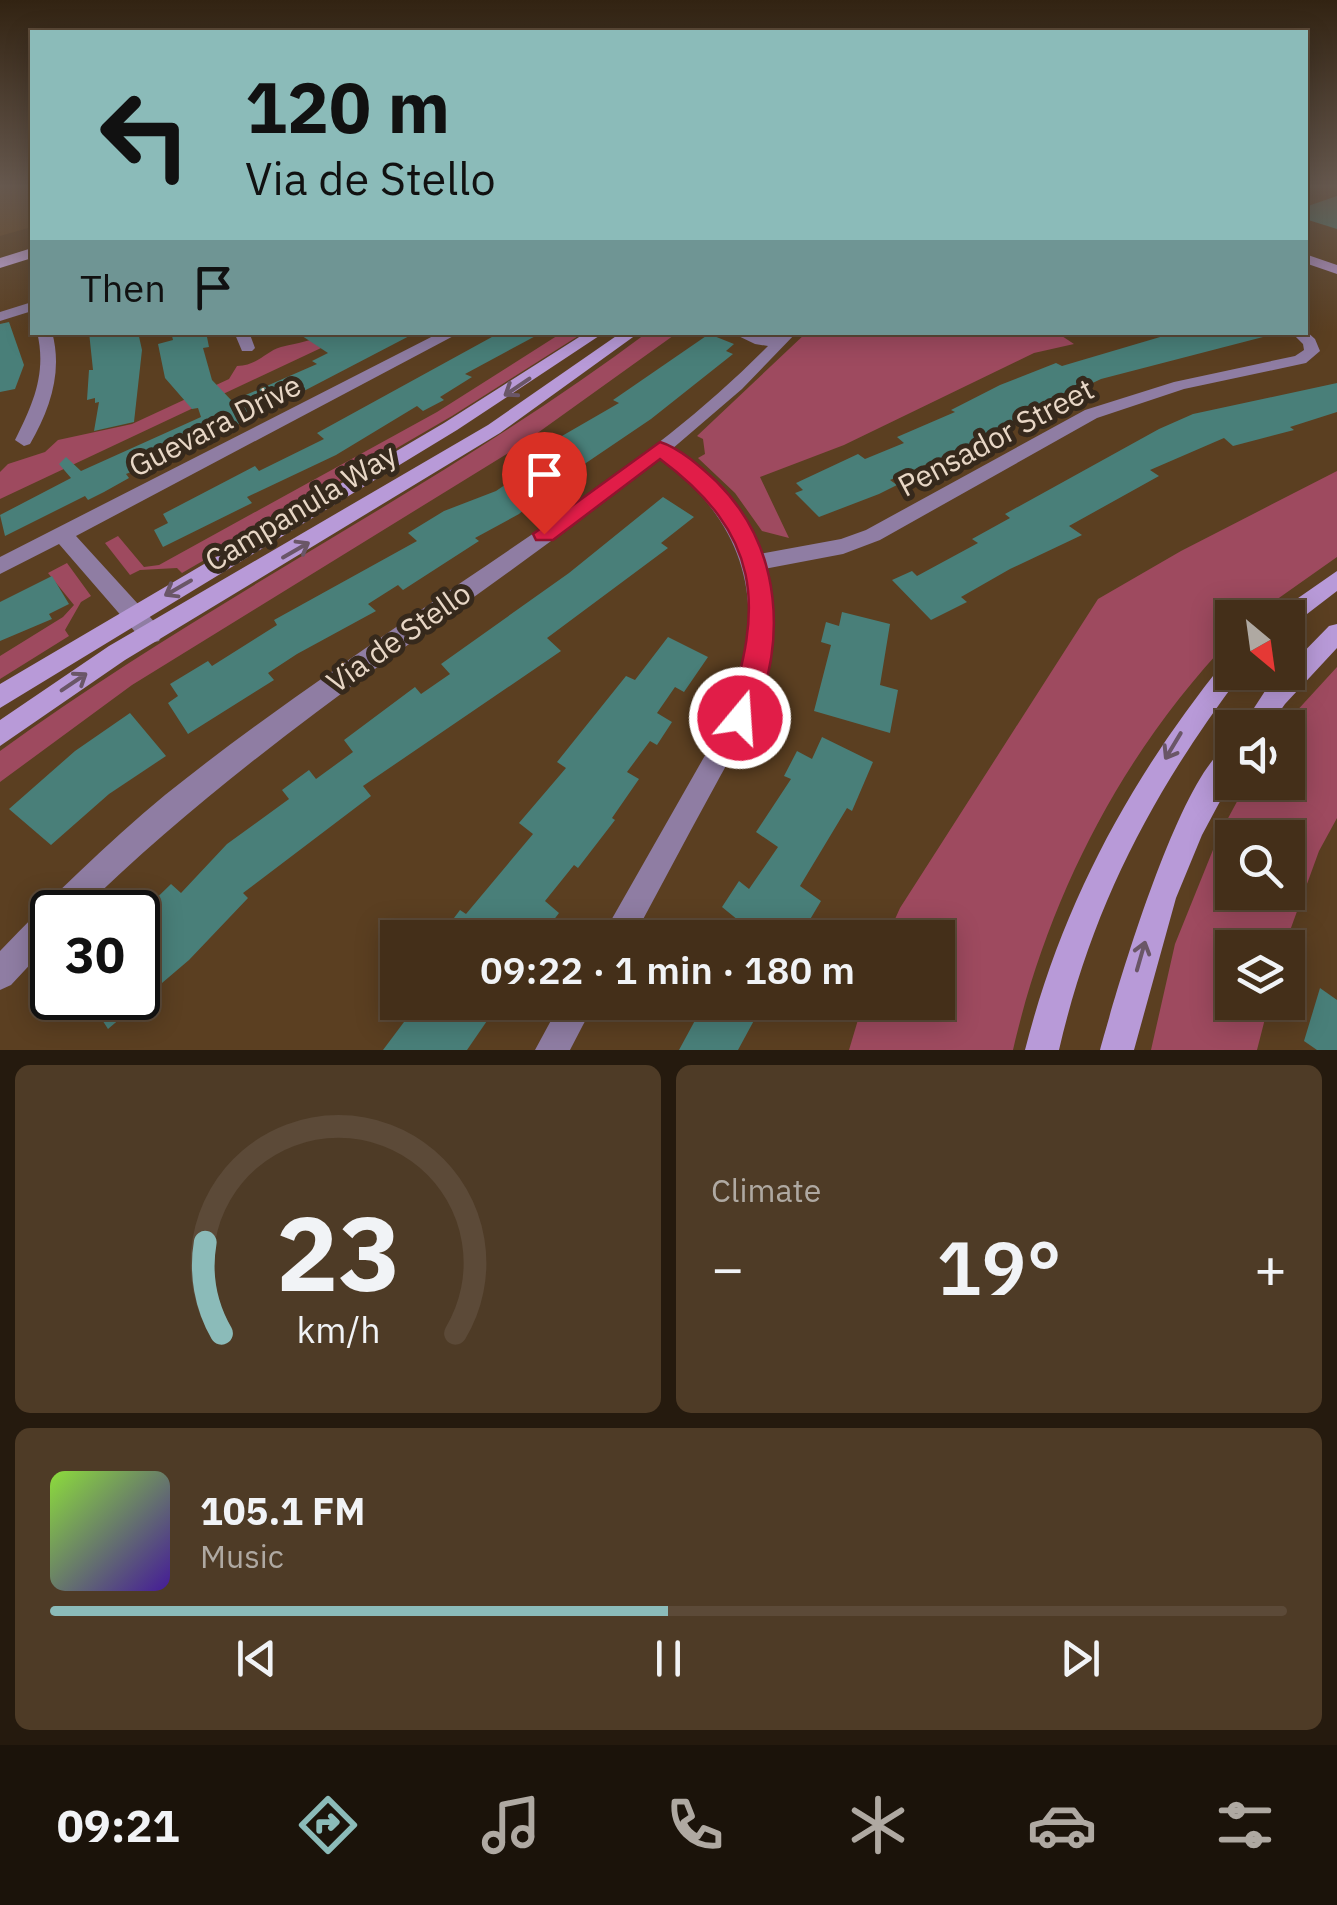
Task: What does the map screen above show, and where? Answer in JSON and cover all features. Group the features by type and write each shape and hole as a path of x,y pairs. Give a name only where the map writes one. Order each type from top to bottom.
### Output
{"main road":[{"path":"0,248 30,240"},
{"path":"0,263 30,254"}],"street":[{"path":"1308,249 1337,260"},
{"path":"1308,259 1337,270"},
{"path":"0,317 30,309"},
{"path":"24,440 50,379 52,357 45,335"},
{"name":"Guevara Drive","path":"0,566 448,335"},
{"name":"Campanula Way","path":"0,697 134,614 353,489 593,335"},
{"name":"Campanula Way","path":"0,734 151,634 399,488 628,335"},
{"path":"746,335 760,340 781,335"},
{"name":"Via de Stello","path":"80,890 269,732 660,449 781,335"},
{"name":"Pensador Street","path":"755,564 843,546 874,535 1091,414 1180,386 1300,360 1312,352 1304,337"},
{"path":"626,920 740,718 759,661 763,609 755,564 723,501 660,449"},
{"path":"62,534 151,634"},
{"path":"1305,603 1337,579"},
{"path":"1266,710 1337,633"},
{"path":"1042,1050 1087,908 1136,808 1183,728 1215,689"},
{"path":"1116,1050 1142,947 1186,838 1215,786"},
{"path":"0,974 30,943"},
{"path":"552,1050 569,1020"}],"shaded area":[{"path":"323,335 349,335 0,499 0,472 8,464 45,452 58,440 132,424 229,379 237,366 281,347"},
{"path":"558,335 580,335 452,416 182,573 177,568 140,570 130,575 105,543 118,536 144,567 159,565 437,412"},
{"path":"644,335 674,335 518,447 132,685 0,782 0,751 79,696 569,388"},
{"path":"804,335 1060,335 1074,344 1034,353 844,445 760,477 789,538 762,531 735,493 698,458 705,454 703,439 697,436"},
{"path":"1337,471 1337,557 1276,600 1215,600 1215,657 1157,729 1095,829 1047,937 1013,1050 849,1050 858,1020 955,1020 955,920 895,920 900,908 1098,599 1181,551"},
{"path":"67,563 91,596 81,602 65,630 69,636 0,679 0,656 63,617 74,605 48,573"},
{"path":"1337,667 1337,818 1305,889 1305,820 1227,820 1238,800 1305,800 1305,710 1298,710"},
{"path":"1215,845 1215,910 1297,910 1290,930 1215,930 1215,1020 1265,1020 1257,1050 1151,1050 1175,944"}],"building":[{"path":"9,322 24,365 15,389 0,392 0,324"},
{"path":"89,335 139,335 142,350 134,422 94,431 99,402 95,403 95,398 87,400 89,370 93,370"},
{"path":"172,335 207,335 209,347 203,348 212,380 232,401 317,364 312,361 328,353 301,335 411,335 254,417 195,444 191,439 156,455 159,461 126,474 129,478 104,492 88,500 85,496 5,536 0,515 71,478 59,464 66,457 81,471 201,417 198,408 192,409 165,378 158,344 173,340"},
{"path":"496,335 537,335 465,374 472,377 440,397 444,400 423,411 417,406 336,455 247,497 252,503 163,547 154,530 168,523 163,514 255,466 259,471 324,439 317,433"},
{"path":"708,335 734,344 726,351 733,354 651,419 552,486 519,514 475,538 479,541 403,590 398,585 368,604 376,611 297,654 268,673 274,680 188,734 168,703 178,696 170,684 208,661 212,666 277,625 274,620 417,541 408,533 444,511 496,491 563,445 555,440 619,403 613,400"},
{"path":"1167,335 1263,337 1101,379 972,441 976,443 890,480 897,485 879,494 819,517 795,493 803,490 796,483 858,454 865,459 904,443 897,437 955,412 951,410 1000,385 1056,363 1062,366"},
{"path":"1337,383 1337,412 1290,427 1294,430 1233,446 1224,438 1150,470 1159,476 1069,526 1082,535 1010,569 961,597 967,602 931,620 892,580 912,571 917,576 978,543 972,539 1010,518 1005,514 1159,429 1193,414"},
{"path":"663,497 694,517 661,543 668,548 547,638 561,651 363,786 371,796 243,893 248,898 160,985 160,895 171,884 181,893 227,844 289,799 282,790 309,770 316,779 353,752 344,740 415,687 421,694 450,674 441,664 569,573"},
{"path":"52,576 69,604 49,614 52,619 0,641 0,602"},
{"path":"842,612 890,624 880,685 898,690 890,733 814,711 831,645 821,642 826,622 839,626"},
{"path":"668,637 708,657 684,692 675,687 657,713 672,722 657,745 650,741 627,772 639,779 612,818 615,820 578,868 574,865 545,901 559,913 554,920 452,920 460,910 466,914 533,834 519,823 566,768 557,762 626,676 635,680"},
{"path":"130,713 166,756 109,794 51,845 9,809 75,751"},
{"path":"822,737 873,762 852,811 847,808 800,886 821,901 810,920 738,920 722,907 739,881 749,889 778,847 756,832 791,779 784,776 797,751 812,759"},
{"path":"1320,988 1337,1000 1337,1050 1317,1050 1304,1041"},
{"path":"102,1020 119,1020 108,1029"},
{"path":"406,1020 488,1020 467,1050 383,1050"},
{"path":"695,1020 754,1020 738,1050 679,1050"}],"route":[{"path":"544,534 660,449 699,477 723,501 742,532 755,564 763,609 759,661 740,718"}]}
